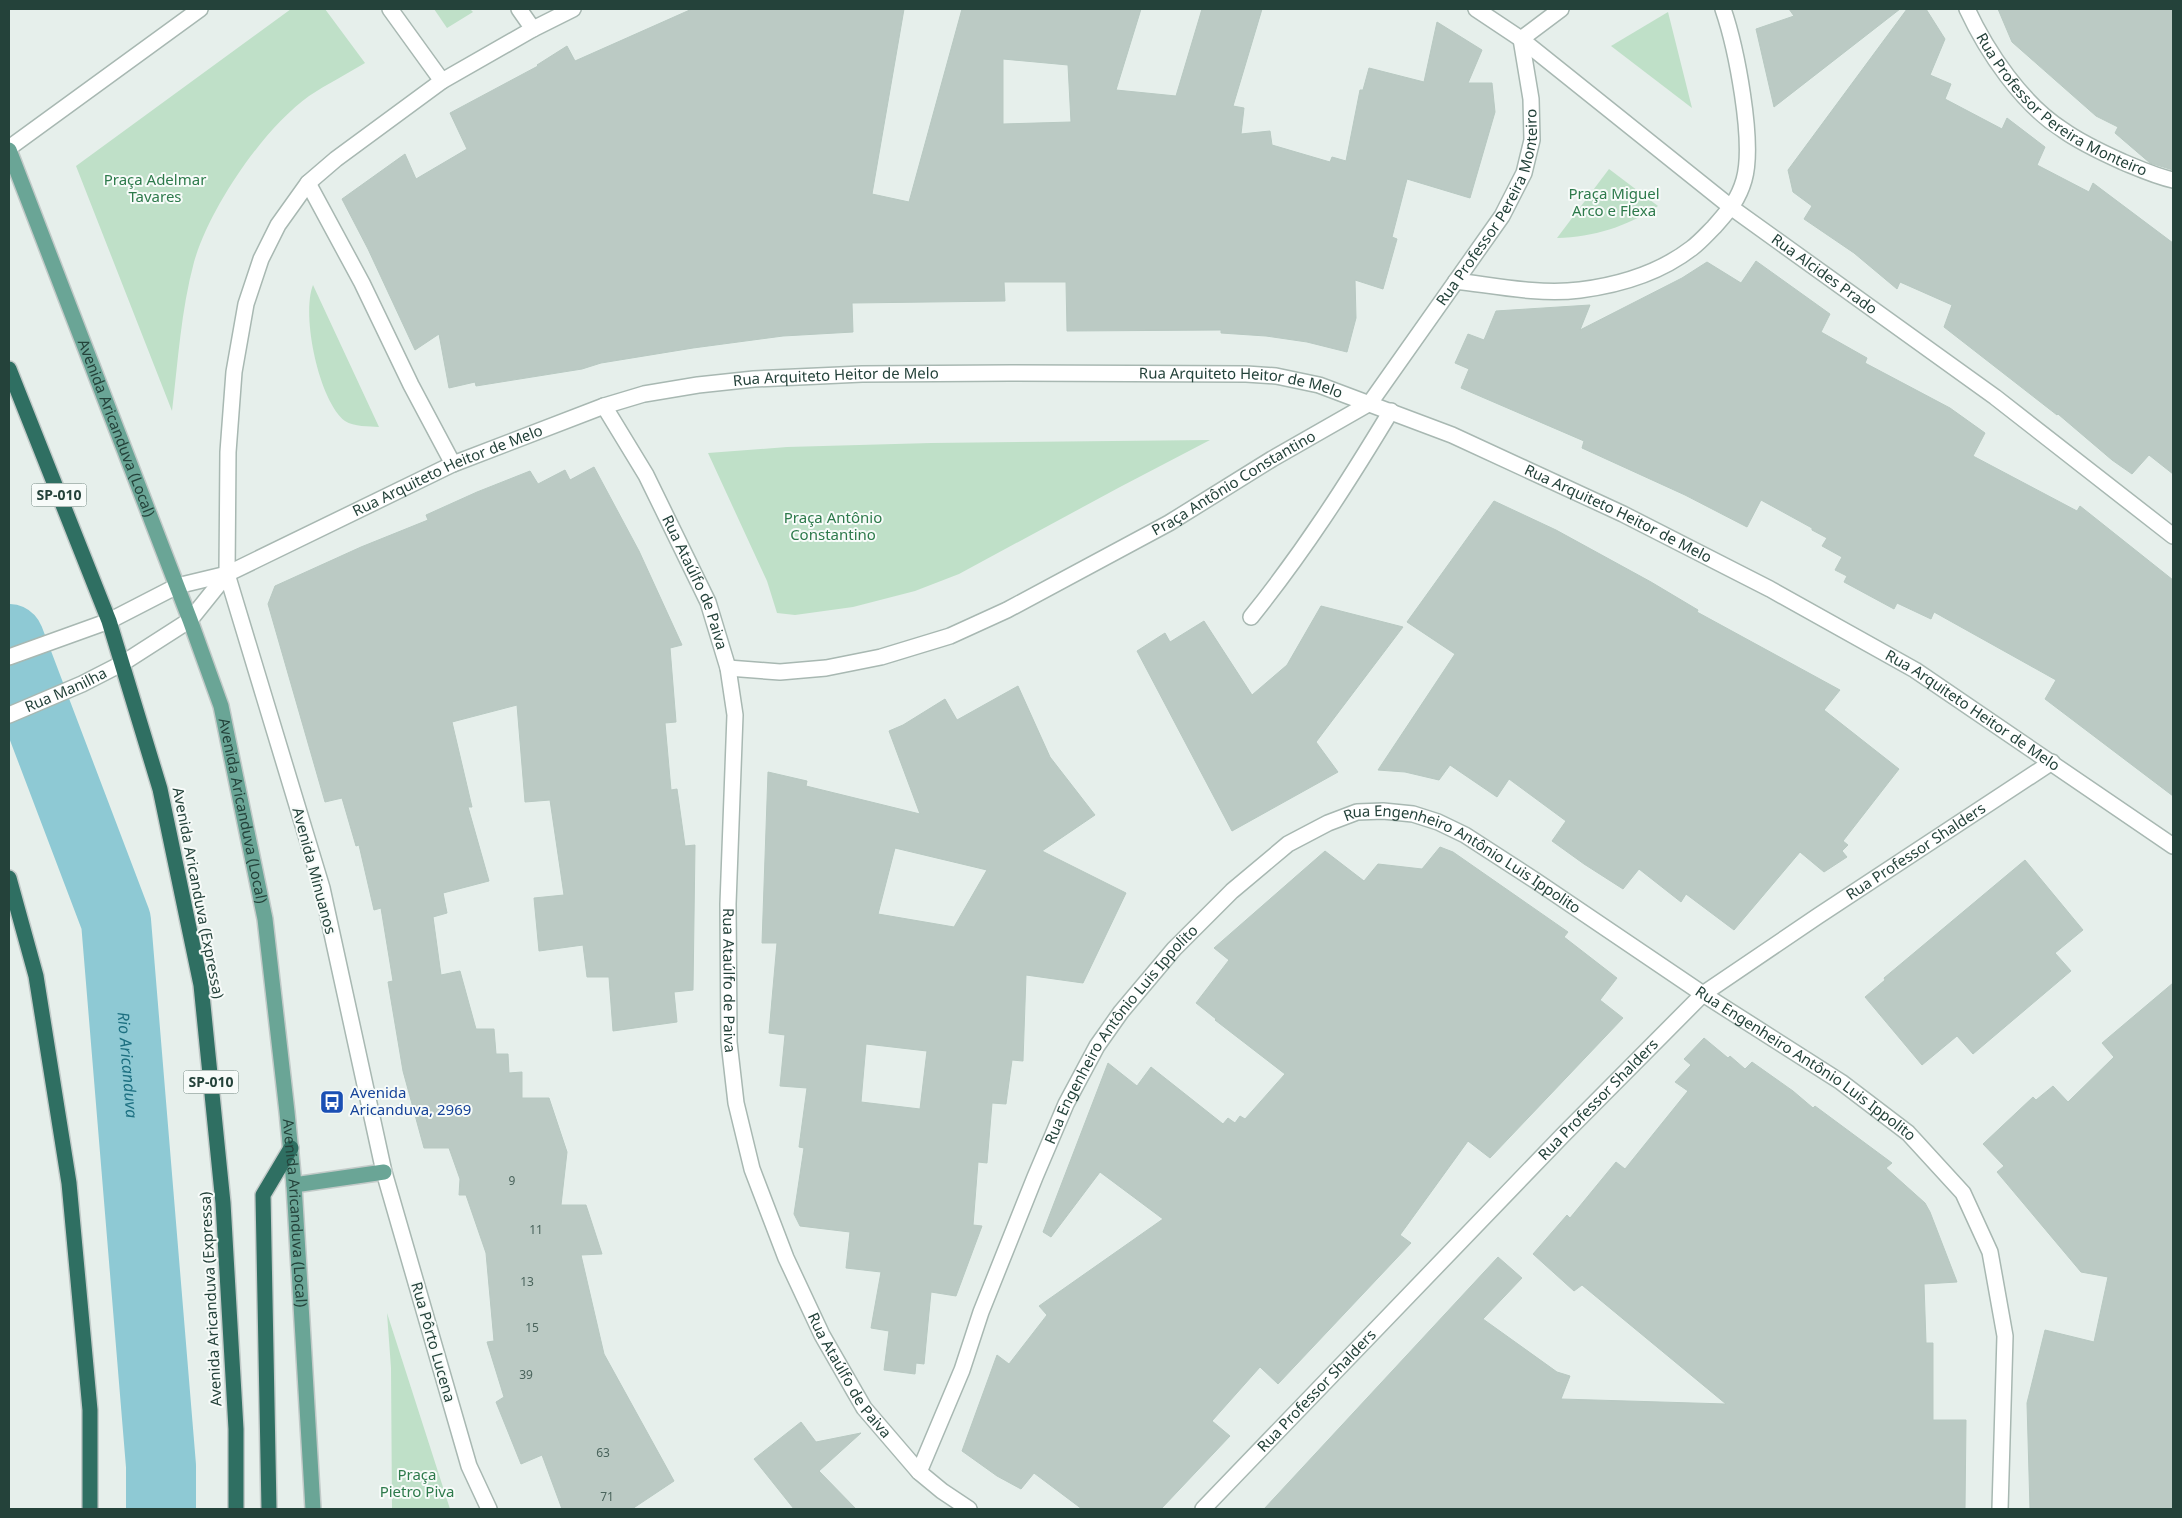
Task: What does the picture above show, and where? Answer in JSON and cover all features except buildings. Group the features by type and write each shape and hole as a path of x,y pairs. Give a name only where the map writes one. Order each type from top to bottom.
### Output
{"highway":[{"name":"Avenida Aricanduva (Expressa)","path":"9,369 109,621 123,663 160,789 201,985 223,1204 236,1429 236,1509"},
{"path":"9,878 36,976 69,1183 90,1410 90,1509"},
{"path":"269,1509 263,1195 291,1148"}],"main road":[{"name":"Avenida Aricanduva (Local)","path":"9,149 190,620 221,706 265,919 291,1148 313,1509"},
{"path":"294,1185 384,1172"}],"street":[{"path":"9,149 200,9"},
{"path":"390,9 442,81"},
{"path":"519,9 533,29"},
{"path":"227,574 228,452 234,372 246,304 261,259 274,233 308,183 336,159 442,81 533,29 573,9"},
{"name":"Rua Alcides Prado","path":"1476,9 1521,39 1732,208 1996,397 2173,536"},
{"path":"1521,39 1561,9"},
{"path":"1456,281 1524,290 1579,290 1626,281 1659,268 1693,248 1732,208 1746,168 1746,126 1737,66 1723,9"},
{"name":"Rua Professor Pereira Monteiro","path":"1967,9 2004,71 2029,101 2062,130 2104,153 2157,176 2173,180"},
{"name":"Rua Professor Pereira Monteiro","path":"1370,403 1502,216 1524,173 1532,140 1531,98 1521,39"},
{"path":"308,183 362,283 411,385 453,464"},
{"name":"Rua Arquiteto Heitor de Melo","path":"9,657 109,621 177,586 227,574 453,464 604,406 644,394 698,385 754,379 862,374 1010,372 1266,375 1319,385 1452,435 1614,510 1770,589 1915,670 2173,846"},
{"name":"Praça Antônio Constantino","path":"728,668 780,672 826,668 881,657 950,636 1007,610 1169,524 1272,459 1370,403"},
{"name":"Rua Ataúlfo de Paiva","path":"604,406 646,476 708,602 728,668 735,714 728,904 729,1042 736,1103 752,1170 786,1258 822,1335 864,1408 919,1472 942,1491 969,1509"},
{"path":"1251,617 1291,567 1334,505 1392,411"},
{"name":"Rua Arquiteto Heitor de Melo","path":"123,663 190,620 227,574"},
{"name":"Avenida Minuanos","path":"227,574 322,888 384,1172"},
{"name":"Rua Manilha","path":"10,715 82,684 123,663"},
{"name":"Rua Professor Shalders","path":"1203,1509 1563,1134 1703,994 2052,762"},
{"name":"Rua Engenheiro Antônio Luis Ippolito","path":"919,1472 962,1370 981,1312 1035,1177 1066,1104 1097,1046 1122,1012 1174,949 1232,891 1288,844 1328,823 1357,812 1383,811 1413,814 1438,822 1465,835 1536,881 1703,994 1841,1082 1908,1133 1963,1193 1990,1252 2005,1336 2000,1509"},
{"name":"Rua Pôrto Lucena","path":"384,1172 469,1466 489,1509"}],"green space":[{"name":"Praça Adelmar Tavares","path":"291,9 325,9 365,63 309,96 292,110 257,149 225,194 212,218 194,262 180,336 172,411 76,166"},
{"path":"434,9 470,9 473,12 447,28"},
{"path":"1668,12 1692,108 1611,46"},
{"name":"Praça Miguel Arco e Flexa","path":"1609,169 1658,206 1634,220 1609,230 1584,236 1557,238"},
{"path":"313,285 379,427 357,425 345,421 327,396 320,377 311,336 309,316"},
{"name":"Praça Antônio Constantino","path":"1210,440 959,574 915,591 853,607 795,615 777,613 767,581 708,453 787,447 931,443"},
{"name":"Praça Pietro Piva","path":"387,1313 450,1509 392,1509 391,1368"}],"waterway":[{"name":"Rio Aricanduva","path":"9,639 116,921 161,1466 161,1509"}],"place":[{"name":"Avenida Aricanduva, 2969","path":"332,1102"}]}
